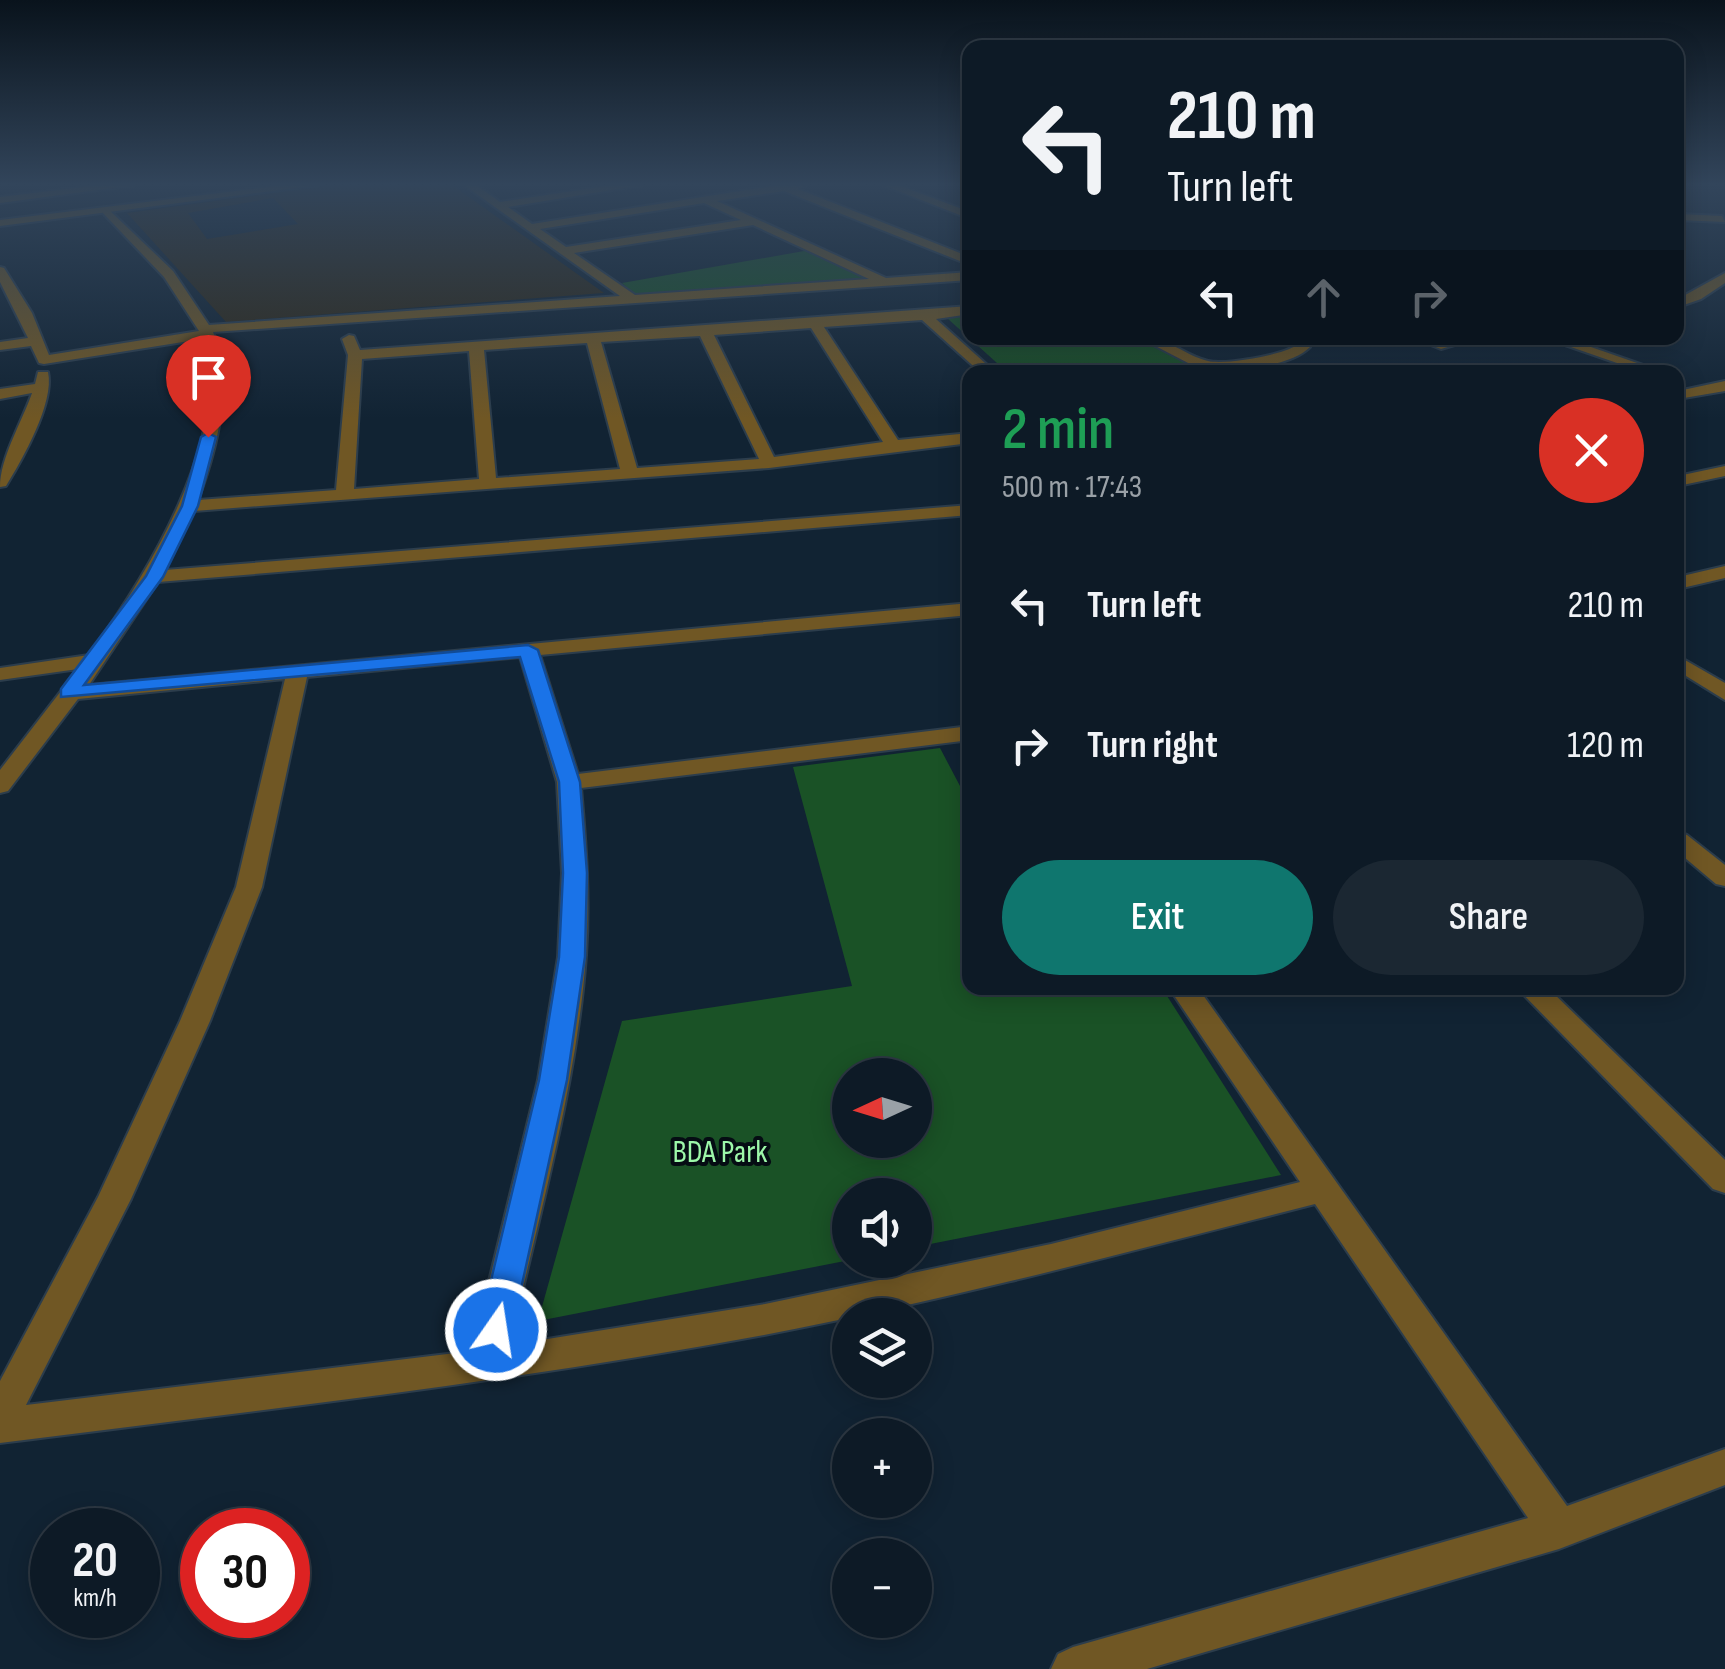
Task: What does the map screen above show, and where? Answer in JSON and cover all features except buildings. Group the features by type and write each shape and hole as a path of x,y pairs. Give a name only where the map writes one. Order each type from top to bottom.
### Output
{"street":[{"path":"0,786 154,577 190,506 217,383 195,306 155,263"},
{"path":"581,263 632,299"},
{"path":"845,263 886,282"},
{"path":"0,271 25,313 44,360 42,387 22,444 0,482"},
{"path":"44,360 205,332 962,277"},
{"path":"1684,300 1725,277"},
{"path":"755,291 764,326"},
{"path":"355,355 962,311"},
{"path":"925,316 980,365"},
{"path":"341,320 355,355 345,492"},
{"path":"816,323 893,444"},
{"path":"705,330 769,463"},
{"path":"593,338 630,474"},
{"path":"0,346 35,340"},
{"path":"1162,345 1204,365"},
{"path":"1224,365 1289,357 1302,345"},
{"path":"1573,345 1635,365"},
{"path":"476,346 488,484"},
{"path":"1684,381 1716,388"},
{"path":"0,394 42,387"},
{"path":"1684,394 1716,388"},
{"path":"190,506 769,463 893,444 962,439"},
{"path":"0,448 22,444"},
{"path":"1684,480 1725,472"},
{"path":"154,577 962,511"},
{"path":"1684,581 1725,572"},
{"path":"68,693 962,611"},
{"path":"487,1365 553,1080 572,957 575,873 570,782 528,650"},
{"path":"0,674 92,661"},
{"path":"1684,666 1725,693"},
{"path":"0,1422 114,1199 195,1021 242,904 278,767 297,672"},
{"path":"570,782 962,734"},
{"path":"1684,847 1725,878"},
{"path":"1188,995 1560,1528"},
{"path":"1538,995 1725,1180"},
{"path":"0,1422 487,1365 784,1315 1051,1258 1323,1189"},
{"path":"1073,1669 1560,1528 1725,1468"}],"shaded area":[{"path":"172,263 562,263 604,293 226,322"}],"green space":[{"path":"737,263 838,263 870,278 644,296 634,294 622,283"},
{"path":"962,316 962,332 947,318"},
{"path":"977,345 1154,345 1193,364 1185,365 999,365"},
{"name":"BDA Park","path":"940,748 962,790 962,995 1166,995 1281,1175 932,1244 932,1178 832,1178 832,1264 538,1321 622,1021 852,986 793,767"}],"route":[{"path":"208,437 190,506 154,577 68,693 528,650 570,782 575,873 572,957 553,1080 496,1330"}]}
